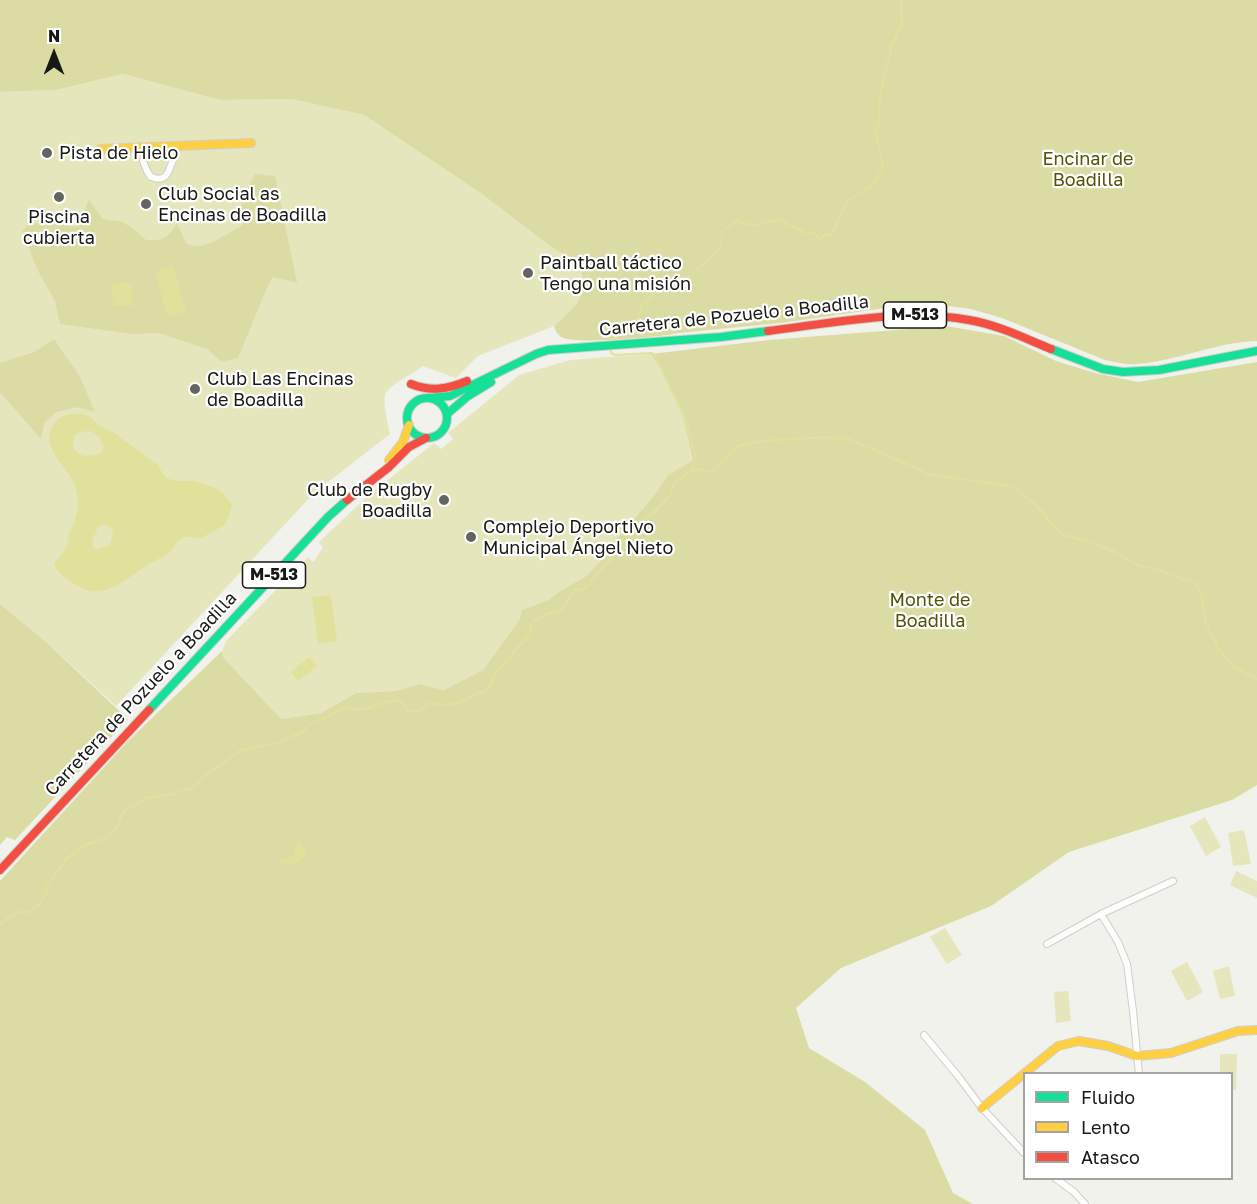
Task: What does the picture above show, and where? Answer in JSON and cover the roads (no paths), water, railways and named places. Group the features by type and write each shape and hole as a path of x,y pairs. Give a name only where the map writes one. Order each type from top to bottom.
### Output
{"main road":[{"path":"100,149 251,143"},
{"name":"Carretera de Pozuelo a Boadilla","path":"429,398 450,396 548,350 721,337 917,315 944,316 994,326 1083,362 1103,369 1123,372 1159,370 1257,351"},
{"name":"Carretera de Pozuelo a Boadilla","path":"447,414 457,403 486,384 524,364 563,349"},
{"path":"411,384 444,390 536,354"},
{"path":"429,398 439,401 447,414"},
{"name":"M-513","path":"409,425 408,414 412,405 420,399 429,398"},
{"name":"M-513","path":"426,438 433,437 443,430 448,420 447,414"},
{"path":"409,425 416,434 426,438"},
{"name":"Carretera de Pozuelo a Boadilla","path":"358,491 390,460 403,442 409,425"},
{"name":"Carretera de Pozuelo a Boadilla","path":"0,870 328,517 409,447 426,438"},
{"path":"1026,1072 1058,1046 1079,1041 1108,1046 1137,1056 1171,1053 1238,1031 1257,1030"},
{"path":"982,1108 1023,1075"}],"street":[{"path":"143,161 151,177 161,179 166,176 173,160"},
{"path":"1047,944 1101,914 1173,881"},
{"path":"1101,914 1118,942 1127,964 1139,1072"},
{"path":"924,1035 982,1108 1023,1152"},
{"path":"1056,1180 1074,1192 1085,1204"}],"waterway":[{"path":"614,339 628,330 639,316 642,305 661,288 685,281 720,248 723,230 737,221 753,226 783,220 789,227 795,227 806,234 813,232 820,239 832,234 847,201 873,185 883,164 876,134 880,95 892,45 902,22 901,0"},
{"path":"611,350 611,353 615,355 652,353 655,356 684,415 696,460 691,471"},
{"path":"0,925 10,916 19,912 29,912 39,904 45,896 48,885 66,859 83,846 109,837 126,809 147,798 191,789 209,772 239,751 281,742 304,731 310,723 345,707 363,709 396,700 408,711 421,711 428,703 458,703 486,691 492,683 493,676 529,635 533,621 561,610 575,590 584,589 614,556 618,545 626,540 642,521 670,495 674,483 691,471 699,469 711,472 737,446 755,442 826,437 846,438 927,474 1011,486 1035,504 1061,534 1099,545 1138,565 1197,584 1202,596 1205,620 1219,650 1234,667 1257,679"}],"place":[{"name":"Pista de Hielo","path":"47,153"},
{"name":"Piscina cubierta","path":"59,197"},
{"name":"Club Social as Encinas de Boadilla","path":"146,204"},
{"name":"Paintball táctico Tengo una misión","path":"528,273"},
{"name":"Club Las Encinas de Boadilla","path":"195,389"},
{"name":"Club de Rugby Boadilla","path":"444,500"},
{"name":"Complejo Deportivo Municipal Ángel Nieto","path":"471,537"}],"park label":[{"name":"Encinar de Boadilla","path":"1088,169"},
{"name":"Monte de Boadilla","path":"930,610"}]}
